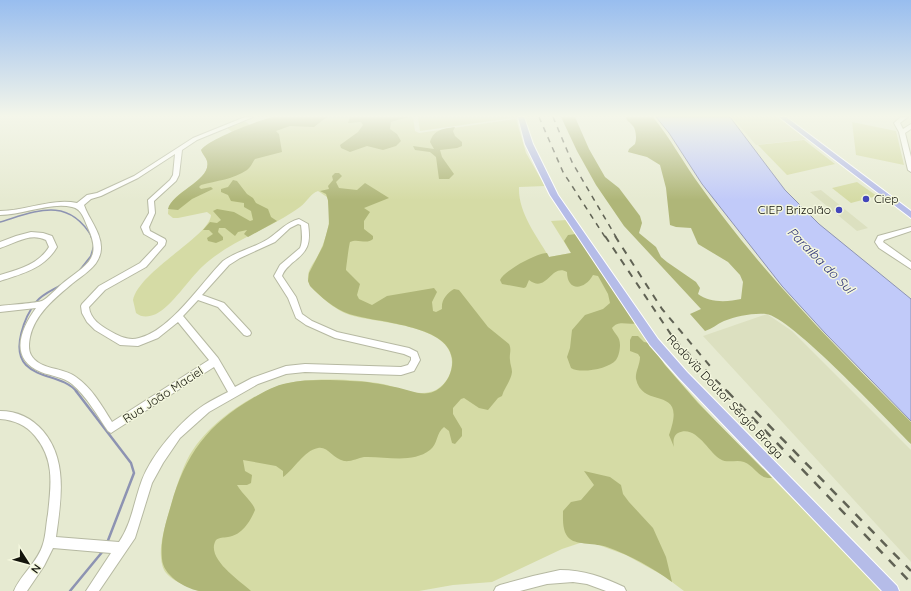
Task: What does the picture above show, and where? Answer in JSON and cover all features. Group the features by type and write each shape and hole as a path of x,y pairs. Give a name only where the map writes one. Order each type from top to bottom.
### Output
{"main road":[{"name":"Rodovia Doutor Sérgio Braga","path":"529,145 554,195 654,342 683,375 892,591"},
{"path":"818,145 911,215"}],"street":[{"path":"0,213 10,213 68,204 99,195 136,177 187,145"},
{"path":"905,145 911,170"},
{"path":"92,591 122,548 133,528 147,481 164,451 191,421 233,392 264,377 290,369 401,371 411,368 416,360 414,355 406,351 335,335 301,319 292,297 278,276 280,271 299,253 304,245 304,224 302,219 292,224 273,239 227,262 179,316 168,327 155,335 140,341 127,342 117,340 107,335 90,320 85,309 87,303 96,293 140,267 161,245 162,241 147,232 145,227 152,213 151,200 173,181 176,175 179,149"},
{"path":"83,211 82,202 89,198"},
{"path":"68,204 83,211"},
{"name":"Rua João Maciel","path":"83,211 96,239 98,247 96,257 86,269 45,304 34,317 28,330 25,342 26,355 35,364 75,381 111,428 215,362"},
{"path":"911,229 880,238 879,242 882,246 911,266"},
{"path":"0,245 25,235 36,233 49,238 53,247 48,255 34,264 0,278"},
{"path":"196,296 221,305 247,333"},
{"path":"0,309 45,304"},
{"path":"179,316 215,362 233,392"},
{"path":"0,415 17,417 24,420 44,438 51,450 56,484 49,542 38,566 20,591"},
{"path":"49,542 122,548"},
{"path":"500,591 549,578 572,575 592,579 620,591"}],"shaded area":[{"name":"CIEP Brizolão","path":"821,190 868,228 857,231 810,192"},
{"path":"767,314 792,331 911,450 911,562 703,336"}],"green space":[{"path":"208,145 524,145 526,153 545,186 519,187 522,206 529,224 549,257 571,253 551,221 567,220 665,365 717,423 885,591 684,591 664,576 626,555 596,544 583,542 562,549 492,582 453,585 419,591 198,591 170,577 164,570 162,564 162,538 178,482 187,460 194,448 213,426 236,408 273,388 284,384 312,380 357,381 383,384 418,393 430,392 444,384 451,370 451,355 444,343 431,335 397,324 345,313 328,302 311,287 308,274 324,243 329,220 329,205 327,197 318,191 300,207 288,215 214,257 198,271 174,299 162,310 156,314 148,316 141,316 136,313 133,300 138,289 148,277 199,233 208,223 211,215 207,212 178,218 173,218 168,214 170,206 175,199 197,181 207,168 207,161 201,150"},
{"path":"208,145 281,145 282,152 255,159 248,169 236,176 201,185 199,187 201,189 211,187 213,189 192,199 178,210 168,209 176,197 204,174 207,168 207,161 201,150"},
{"path":"340,145 397,145 383,150 367,146 350,152 341,148"},
{"path":"431,145 462,145 457,148 440,150 442,157 454,174 449,179 439,179 436,157 430,152 415,150 413,146 434,149"},
{"path":"574,145 587,145 605,177 619,188 640,216 642,223 639,233 656,247 661,257 696,282 700,288 698,294 708,299 719,301 741,299 743,282 740,275 728,262 698,244 691,228 670,225 666,188 660,165 647,157 628,152 634,145 673,145 701,187 749,250 828,338 911,422 911,444 817,350 778,319 766,314 745,315 724,321 705,331 690,314 701,309 624,226 596,185"},
{"path":"758,145 810,145 835,164 787,175"},
{"path":"855,145 899,145 904,165 856,155"},
{"path":"335,173 339,173 342,176 336,182 339,188 357,190 365,183 389,198 364,208 370,212 364,221 364,229 373,236 373,239 370,241 350,242 346,270 360,284 357,295 359,299 372,305 387,296 434,288 437,292 432,302 433,311 436,312 442,309 445,297 449,293 454,289 459,290 488,327 509,344 512,370 509,381 502,396 498,398 488,410 479,408 464,398 461,399 453,408 453,414 462,429 462,436 455,444 452,443 449,431 444,427 441,429 433,448 415,457 364,457 344,461 340,460 325,449 318,448 303,456 283,477 283,471 276,466 243,460 245,471 252,475 251,483 247,485 237,485 255,510 251,519 241,531 233,536 217,539 214,547 215,554 219,561 232,575 251,591 199,591 187,587 175,580 163,565 162,552 165,525 183,471 191,456 200,442 223,419 261,393 288,383 335,380 384,385 416,393 429,393 443,385 450,375 452,358 447,347 438,338 409,327 343,312 328,302 310,286 308,281 309,273 323,246 329,224 328,200 326,194 320,191 329,189 328,186 333,180 332,176"},
{"path":"233,180 237,181 256,203 268,209 271,217 277,221 248,237 244,234 247,230 238,232 235,236 225,228 219,228 218,232 223,237 223,240 216,243 208,241 207,238 213,234 209,230 203,230 210,222 217,223 221,220 213,211 217,209 234,212 250,221 253,220 251,211 244,207 244,203 231,201 228,195 221,192 221,189 228,187"},
{"path":"857,182 877,196 851,203 832,188"},
{"path":"576,234 636,323 621,323 612,328 620,342 617,358 607,366 594,370 575,370 571,368 567,357 570,348 572,330 585,315 603,309 610,303 608,294 598,276 593,275 586,284 577,287 570,283 567,272 562,270 557,271 545,281 540,283 535,283 529,280 524,288 502,284 500,280 507,272 528,259 547,253 549,257 571,253 564,241 568,235"},
{"path":"632,336 638,336 644,342 649,343 665,365 698,403 772,478 763,477 744,462 726,461 720,459 702,440 691,432 685,431 676,434 674,439 674,447 669,435 673,419 673,409 669,403 647,394 640,388 636,376 640,357 638,354 630,351 630,340"},
{"path":"584,471 610,477 621,485 623,494 653,528 666,557 672,582 649,567 616,550 603,546 573,541 567,536 564,526 563,511 571,502 581,500 594,485"}],"water":[{"name":"Paraiba do Sul","path":"676,145 751,145 785,190 819,224 911,299 911,421 825,333 782,286 702,184"}],"waterway":[{"path":"0,222 39,211 62,211 73,216 83,224 92,237"},
{"path":"80,270 91,256 94,246"},
{"path":"61,285 41,297 32,308 21,333 20,351 22,359 32,370 66,383 76,391"},
{"path":"76,391 131,463 134,473 107,543"},
{"path":"70,591 103,551"}],"railway":[{"path":"551,145 563,172 605,237"},
{"path":"565,145 572,162 616,237"},
{"path":"605,236 674,339 727,391"},
{"path":"615,236 662,309 710,366"},
{"path":"727,391 911,583"},
{"path":"755,411 911,571"}],"place":[{"name":"Ciep","path":"866,199"},
{"name":"CIEP Brizolão","path":"839,210"}]}
